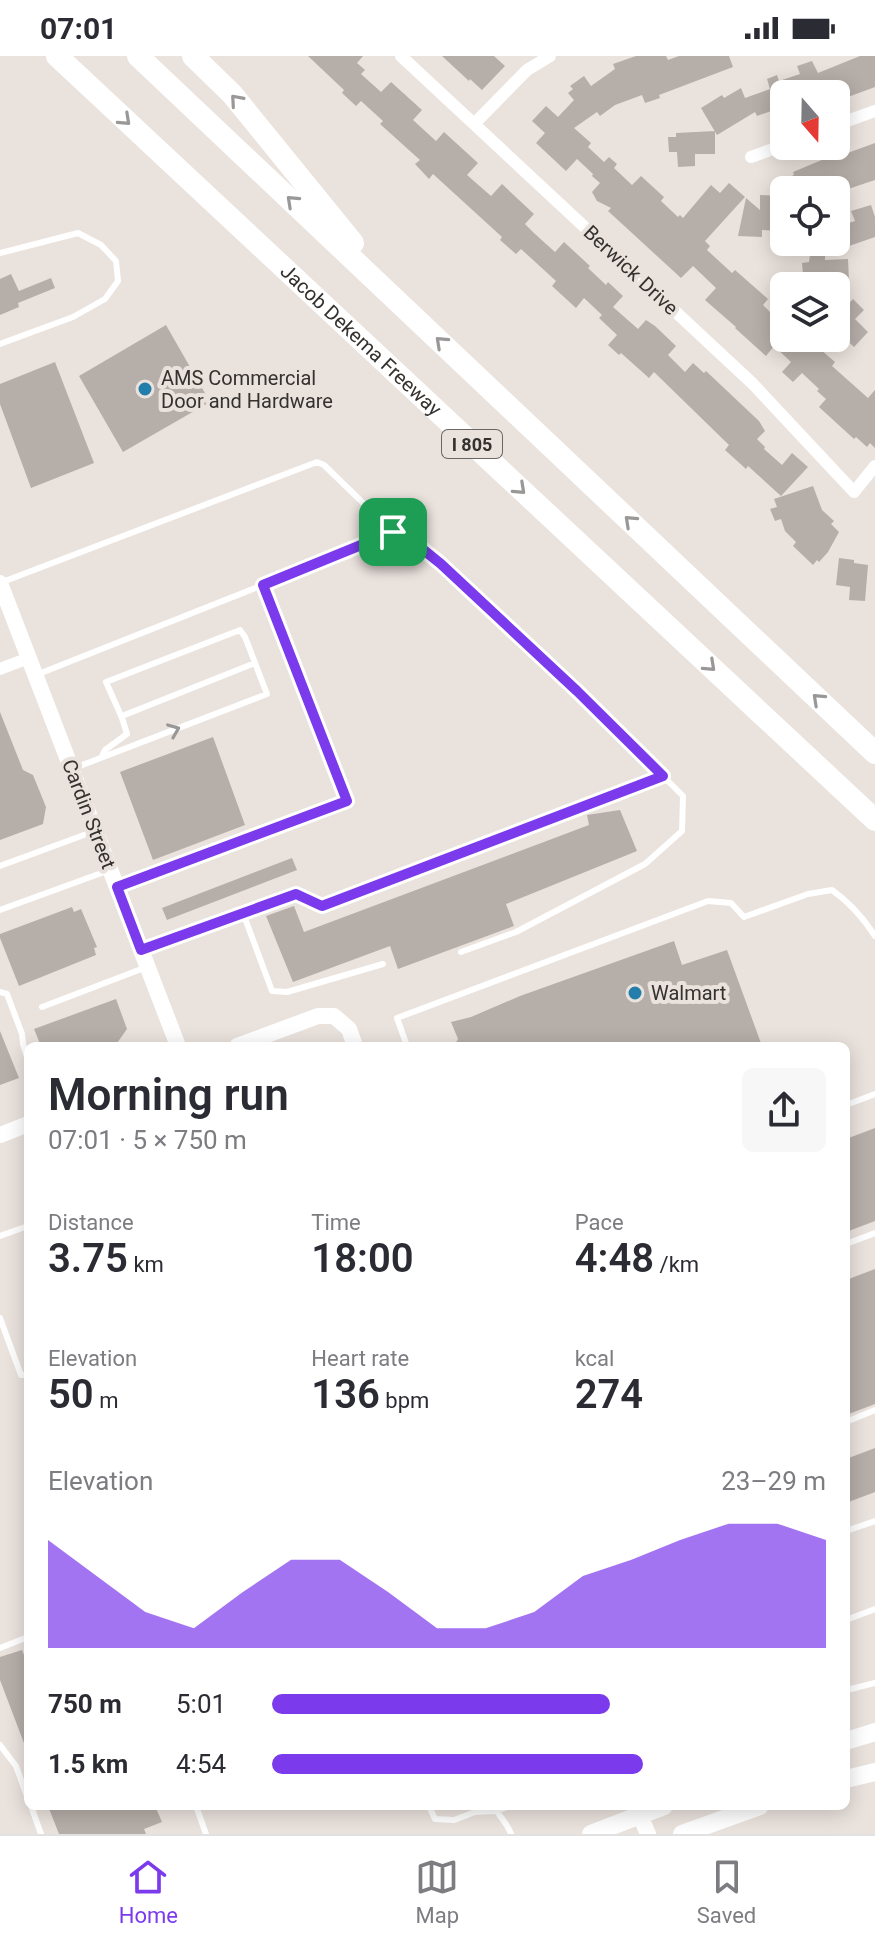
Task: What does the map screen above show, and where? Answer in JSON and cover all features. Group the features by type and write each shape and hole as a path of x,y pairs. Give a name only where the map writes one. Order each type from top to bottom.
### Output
{"highway":[{"path":"39,56 62,62"},
{"name":"I 805","path":"138,56 875,753"},
{"path":"193,56 232,94 409,312"},
{"name":"Jacob Dekema Freeway","path":"62,62 875,820"}],"main road":[{"path":"850,1740 875,1732"},
{"path":"850,1778 875,1772"},
{"path":"591,1834 637,1810"},
{"path":"682,1834 749,1810"}],"street":[{"name":"Berwick Drive","path":"401,56 752,383 854,492 875,466"},
{"path":"475,123 527,70 550,56"},
{"path":"850,120 875,111"},
{"path":"751,157 770,150"},
{"name":"Cardin Street","path":"0,583 7,619 36,675 176,1042"},
{"path":"0,669 29,658"},
{"path":"248,1042 318,1016 334,1016 349,1029 354,1042"},
{"path":"0,1135 24,1126"},
{"path":"639,1810 648,1834"}],"lane":[{"path":"0,253 78,233 101,245 116,261 118,281 105,299 73,317 0,344"},
{"path":"0,583 317,462 324,465 393,532"},
{"path":"36,675 393,532 404,534 441,564 577,691 683,796 682,831 645,864 516,932 461,952"},
{"path":"117,887 347,801 263,585"},
{"path":"72,769 267,694 240,630 106,682 127,734 105,750 102,756"},
{"path":"122,716 255,663"},
{"path":"141,950 296,894 322,906 663,776"},
{"path":"0,866 96,831"},
{"path":"0,910 110,869"},
{"path":"406,1042 397,1018 708,901 731,903 744,917 808,894 832,890 842,897 875,936"},
{"path":"243,913 272,991 287,992 383,964"},
{"path":"42,1007 148,966"},
{"path":"0,992 7,994 24,1043"},
{"path":"850,1103 875,1094"},
{"path":"0,1236 24,1227"},
{"path":"850,1242 875,1233"},
{"path":"0,1318 21,1375 24,1375"},
{"path":"850,1420 875,1410"},
{"path":"850,1530 875,1521"},
{"path":"850,1618 875,1609"},
{"path":"0,1648 24,1639"},
{"path":"850,1689 875,1683"},
{"path":"0,1745 16,1766 24,1788"},
{"path":"32,1810 41,1834"},
{"path":"197,1810 206,1834"},
{"path":"431,1810 435,1819 454,1820 488,1810"},
{"path":"496,1810 507,1822 511,1834"}],"building":[{"path":"308,56 363,56 357,63 365,70 361,74 381,92 391,82 422,110 413,120 436,141 444,132 478,163 467,175 491,196 502,184 534,214 525,224 535,234 555,252 564,242 606,285 608,282 623,296 613,307 638,329 646,320 655,326 676,346 668,355 685,372 693,363 704,373 706,371 759,421 765,431 757,439 764,449 782,465 792,453 808,467 781,496 748,466 746,469 725,450 729,445 654,372 649,378 608,345 617,335 584,298 576,308 552,286 556,281 521,249 516,254 500,240 502,237 433,174 429,179 415,164 420,160 380,124 383,121 361,101 356,106 342,93 344,90"},
{"path":"442,56 494,56 505,66 482,90"},
{"path":"636,56 666,56 668,60 679,56 729,56 733,67 645,103 642,95 615,105 600,116 597,112 574,128 591,143 588,147 604,162 609,157 617,164 614,168 632,185 641,176 664,197 661,201 678,217 683,218 711,185 720,193 729,183 745,197 705,241 710,246 707,250 768,299 763,305 770,312 770,351 766,356 705,300 716,288 693,266 681,278 608,211 611,208 597,201 592,192 600,183 577,159 566,171 536,143 545,133 532,121 546,106 558,117 574,100 568,93 573,89 570,86 584,76 591,86 615,69 613,64"},
{"path":"860,56 875,56 875,87 850,96 850,80 782,80 800,74 797,66 812,61 818,73"},
{"path":"777,75 779,80 770,80 770,89 767,79"},
{"path":"741,88 745,98 770,89 770,111 757,116 755,112 717,135 701,108"},
{"path":"715,131 715,154 695,154 695,166 678,167 677,152 669,152 668,137 676,137 676,133"},
{"path":"875,143 875,180 850,188 850,176 791,176 793,172 822,160 850,160 850,152"},
{"path":"760,195 770,196 770,230 762,230 762,237 738,236 746,198 760,210"},
{"path":"871,205 875,217 875,237 850,246 850,223 855,221 851,211"},
{"path":"810,256 825,256 825,260 848,259 849,272 803,272 802,263 809,262"},
{"path":"11,274 19,291 51,278 55,288 18,303 19,307 0,315 0,279"},
{"path":"853,299 864,310 855,319 868,332 854,347 850,343 850,302"},
{"name":"AMS Commercial Door and Hardware","path":"166,325 210,402 123,452 79,376"},
{"path":"780,352 823,352 835,362 832,366 868,398 875,390 875,448 870,443 867,447 856,437 854,439 819,407 826,399 802,373 793,382 782,372 791,362"},
{"path":"55,362 94,463 31,488 0,404 0,384"},
{"path":"813,486 822,510 834,521 831,524 839,532 828,552 813,565 793,546 796,542 785,531 781,519 775,521 770,509 777,507 774,499"},
{"path":"839,558 868,565 865,601 849,600 850,587 836,585"},
{"path":"0,712 23,770 33,775 46,807 43,824 0,840"},
{"path":"213,737 245,825 153,860 120,772"},
{"path":"620,810 637,851 506,904 514,926 398,969 390,946 293,982 266,916 294,906 304,932 589,825 587,815"},
{"path":"292,858 297,870 167,920 162,908"},
{"path":"72,907 74,912 81,909 97,947 94,948 96,955 19,986 0,934"},
{"name":"Walmart","path":"674,941 682,965 727,950 761,1042 456,1042 458,1039 451,1022"},
{"path":"116,999 127,1029 118,1042 39,1042 34,1029"},
{"path":"0,1031 19,1078 0,1085"},
{"path":"875,1128 875,1221 850,1230 850,1137"},
{"path":"875,1269 875,1404 850,1413 850,1278"},
{"path":"875,1448 875,1492 850,1501 850,1457"},
{"path":"22,1650 24,1655 24,1743 0,1680 0,1657"},
{"path":"50,1810 157,1810 162,1822 144,1829 146,1834 59,1834"}],"place":[{"name":"AMS Commercial Door and Hardware","path":"145,389"},
{"name":"Walmart","path":"635,993"}],"route":[{"path":"393,532 404,534 441,564 663,776 322,906 296,894 141,950 117,887 347,801 263,585 393,532"}]}
